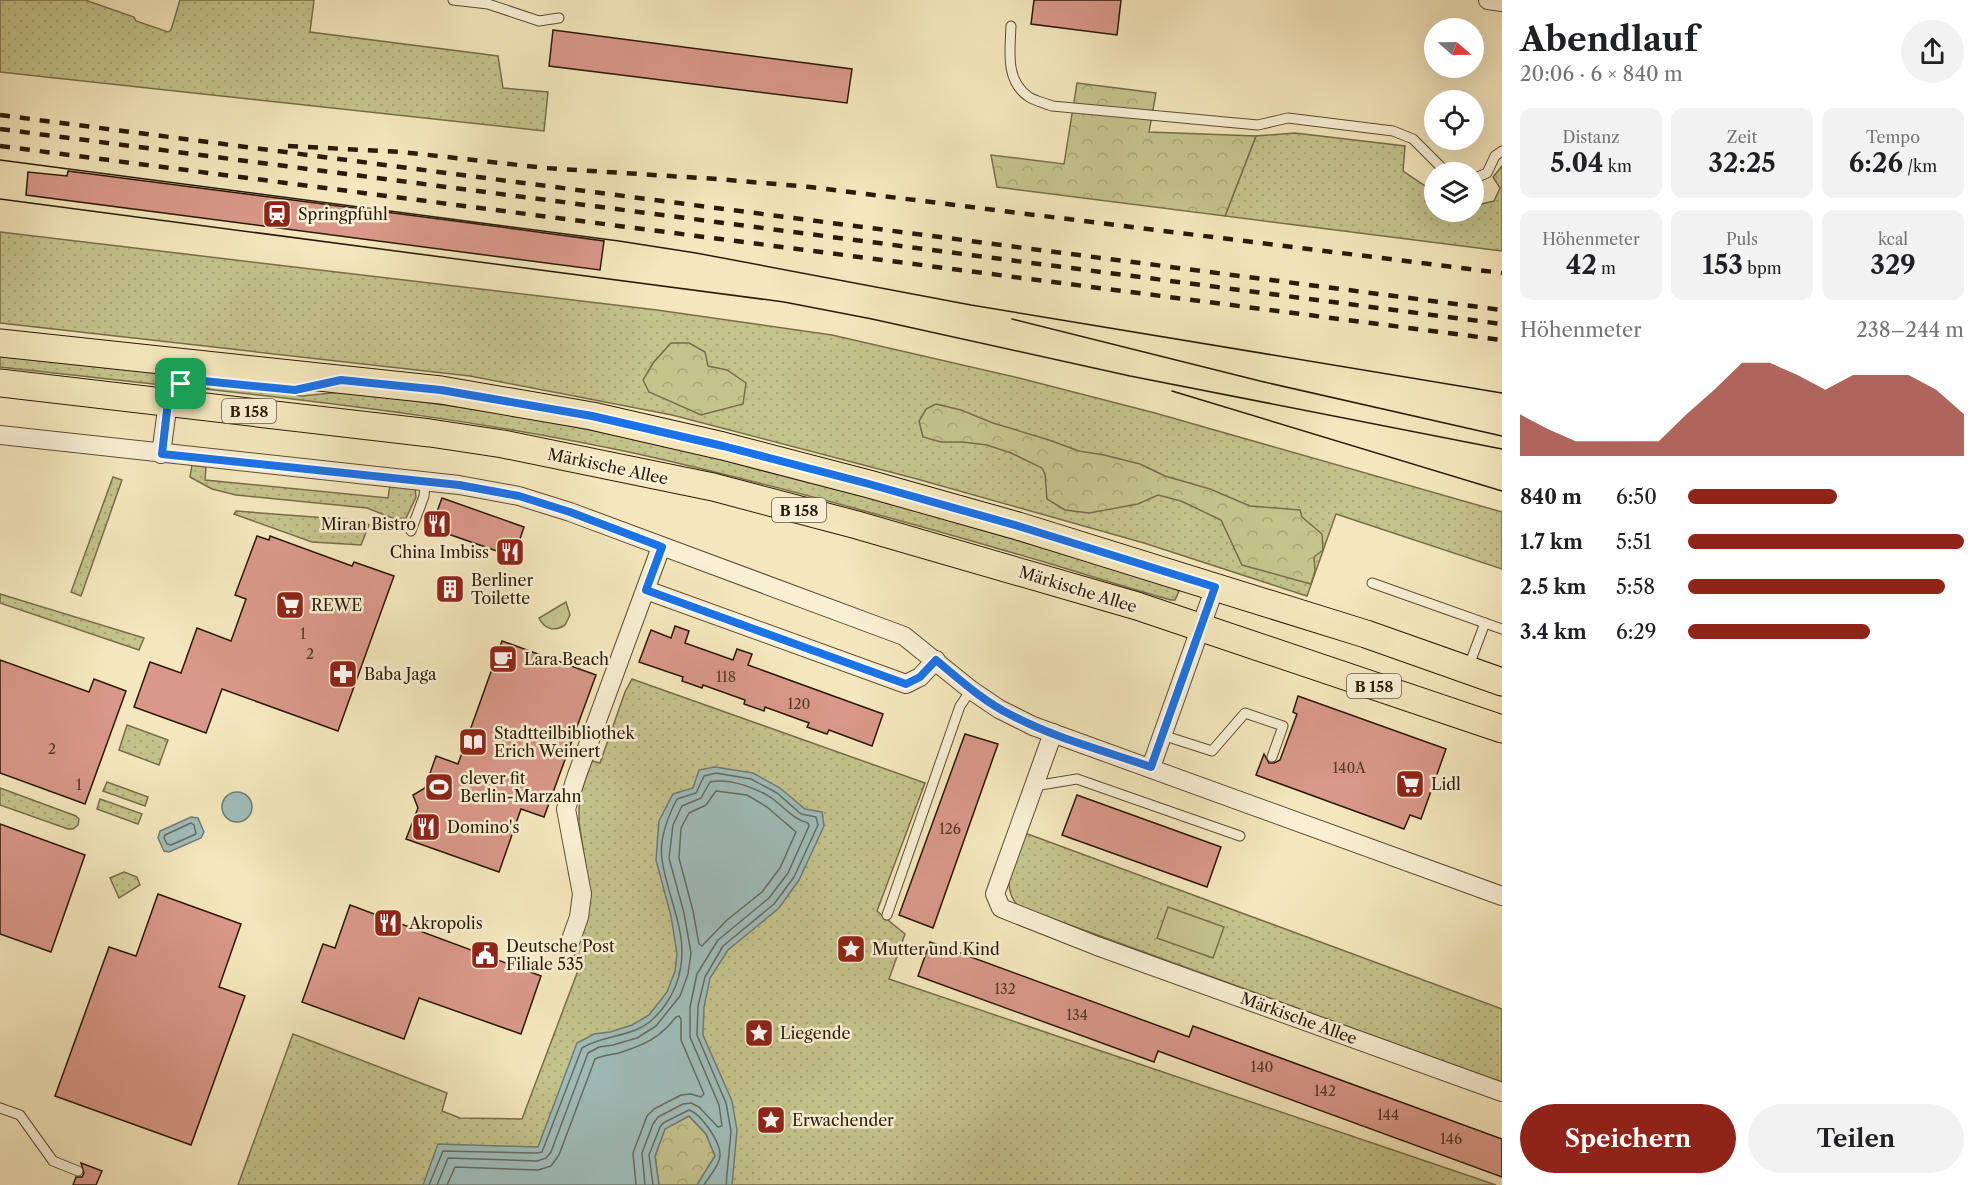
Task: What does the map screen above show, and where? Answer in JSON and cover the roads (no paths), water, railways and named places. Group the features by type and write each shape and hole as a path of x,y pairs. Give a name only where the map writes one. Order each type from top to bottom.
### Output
{"main road":[{"name":"B 158","path":"0,343 441,390 592,416 723,446 1018,526 1366,634 1502,682"},
{"path":"168,402 181,384 193,380 295,390 341,380"},
{"name":"Märkische Allee","path":"0,383 397,429 493,443 713,487 996,564 1201,627 1502,729"}],"street":[{"path":"1488,0 1502,2"},
{"path":"162,454 168,402"},
{"path":"0,435 459,485 519,496 570,512 904,636 971,690 1012,716 1053,733 1502,896"},
{"path":"568,948 579,917 582,894 566,809 662,547"},
{"path":"1151,767 1215,587"},
{"path":"646,590 906,684 920,677 936,660"},
{"name":"Märkische Allee","path":"1053,733 995,894 1002,908 1097,946 1502,1092"}],"lane":[{"path":"453,0 488,4 539,21 559,18"},
{"path":"1011,26 1009,60 1014,80 1029,97 1052,106 1258,125 1288,118 1393,131 1413,139 1436,162"},
{"path":"1484,174 1487,173 1495,156 1502,151"},
{"path":"411,531 424,496 425,482"},
{"path":"1372,583 1502,629"},
{"path":"1468,670 1485,622"},
{"path":"887,915 960,706 971,690"},
{"path":"1162,735 1212,751 1245,713 1283,726 1272,756"},
{"path":"1034,786 1077,779 1240,836"},
{"path":"0,1108 20,1116 53,1161 78,1171"}],"water":[{"path":"715,767 753,773 780,788 805,809 822,812 824,826 799,880 779,908 728,950 710,978 704,1007 703,1035 732,1101 737,1130 732,1185 697,1185 715,1156 706,1134 689,1116 665,1129 655,1156 659,1185 423,1185 438,1144 538,1147 577,1043 594,1034 632,1025 649,1015 667,992 675,971 677,954 671,916 656,860 659,821 673,794 693,788 699,770"},
{"path":"237,792 247,797 252,807 247,817 237,822 227,817 222,807 227,797"},
{"path":"191,817 198,818 204,832 201,838 169,852 164,851 158,838 160,831"}],"tram line":[{"path":"0,160 619,241 696,253 971,305 1502,393"},
{"path":"0,199 784,302 1130,376 1502,449"},
{"path":"1012,319 1264,382 1502,436"},
{"path":"1172,391 1502,491"}],"railway":[{"path":"0,115 1502,310"},
{"path":"0,129 1502,324"},
{"path":"0,146 1502,340"},
{"path":"288,146 402,152 545,168 810,187 1502,273"}],"place":[{"name":"Springpfuhl","path":"277,214"},
{"name":"Miran Bistro","path":"437,524"},
{"name":"China Imbiss","path":"510,552"},
{"name":"Berliner Toilette","path":"450,589"},
{"name":"REWE","path":"290,605"},
{"name":"Lara Beach","path":"503,659"},
{"name":"Baba Jaga","path":"343,674"},
{"name":"Stadtteilbibliothek Erich Weinert","path":"473,742"},
{"name":"Lidl","path":"1410,784"},
{"name":"clever fit Berlin-Marzahn","path":"439,787"},
{"name":"Domino's","path":"426,827"},
{"name":"Akropolis","path":"388,923"},
{"name":"Mutter und Kind","path":"851,949"},
{"name":"Deutsche Post Filiale 535","path":"485,955"},
{"name":"Liegende","path":"759,1033"},
{"name":"Erwachender","path":"771,1120"}]}
